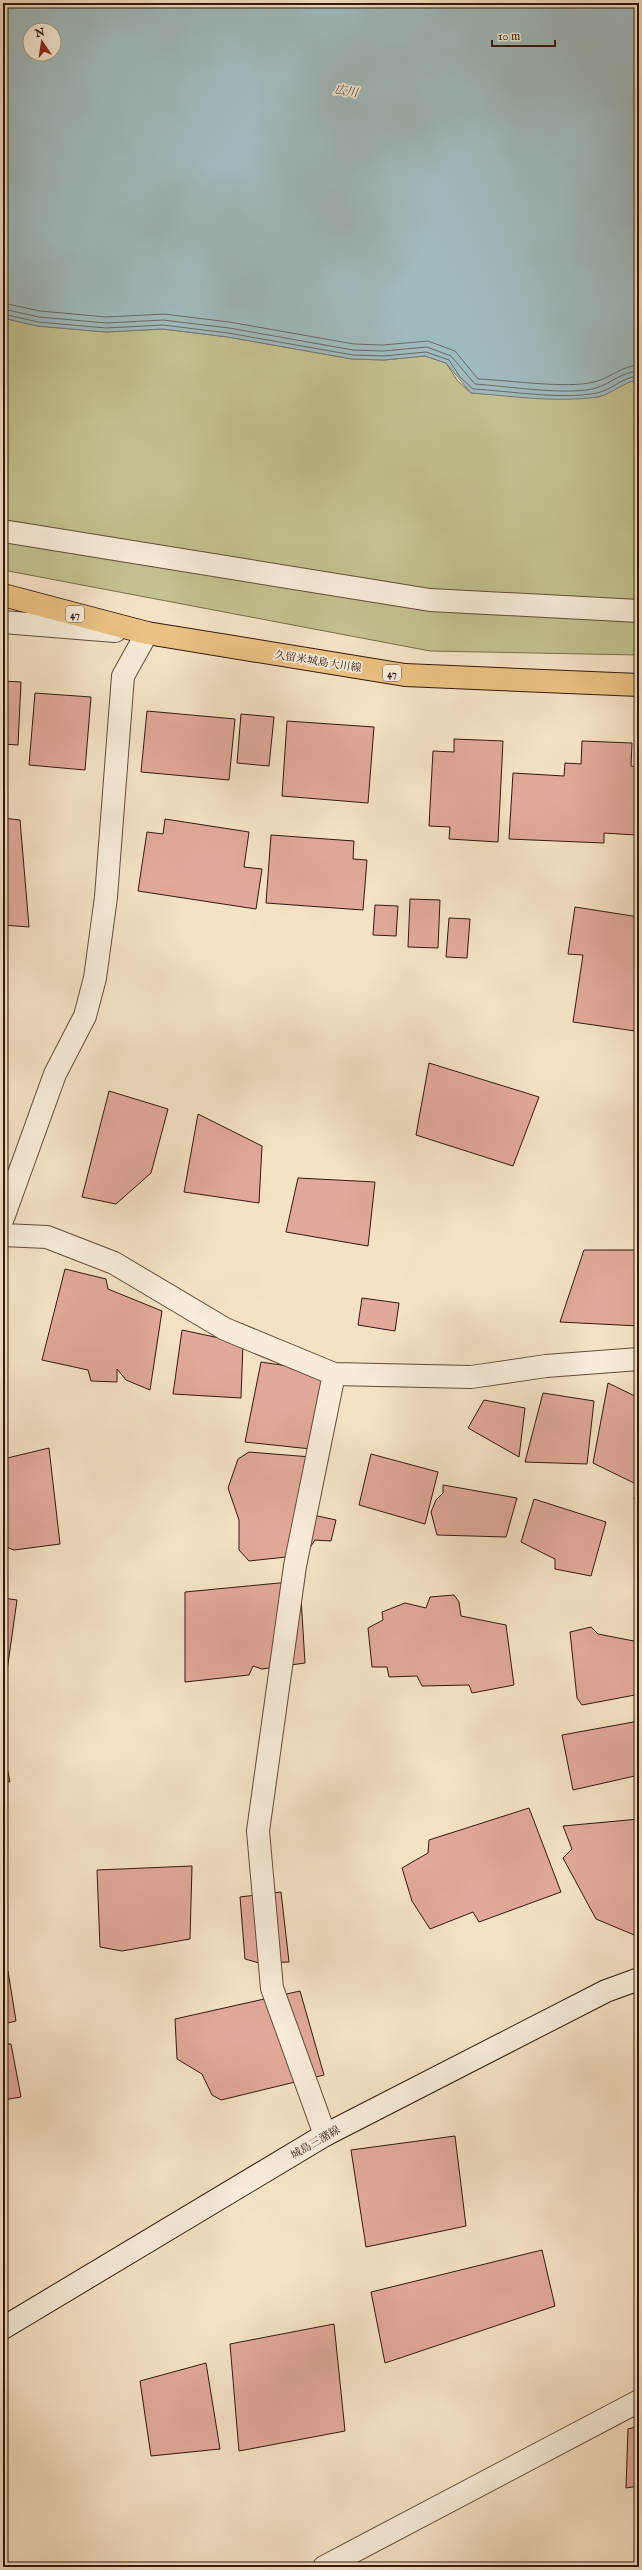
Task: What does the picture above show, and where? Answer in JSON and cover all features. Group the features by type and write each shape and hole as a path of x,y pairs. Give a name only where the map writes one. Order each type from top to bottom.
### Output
{"main road":[{"name":"久留米城島大川線","path":"3,595 147,633 405,675 639,685"}],"street":[{"path":"3,531 430,600 639,611"},
{"path":"3,622 147,633 123,676 106,897 95,978 85,1016 55,1074 3,1218"},
{"path":"3,1234 47,1237 114,1263 225,1329 334,1374 471,1377 546,1366 639,1359"},
{"path":"326,2136 272,1988 258,1831 295,1566 334,1374"},
{"name":"城島三潴線","path":"3,2328 326,2136 606,1991 639,1979"},
{"path":"324,2567 639,2401"}],"shaded area":[{"path":"3,318 37,326 106,332 163,329 228,337 352,359 384,360 425,356 446,363 457,380 471,393 533,397 599,397 627,382 639,380 639,655 430,651 3,570"}],"water":[{"name":"広川","path":"3,3 639,3 639,380 627,383 602,396 581,399 550,399 471,393 446,363 425,356 384,360 352,359 228,337 163,329 106,332 37,326 3,318"}],"building":[{"path":"3,681 21,682 18,745 3,744"},
{"path":"35,693 91,697 85,770 29,765"},
{"path":"147,711 235,719 229,780 141,772"},
{"path":"241,714 274,717 269,766 237,763"},
{"path":"287,721 374,727 368,803 282,796"},
{"path":"454,739 503,741 498,842 449,839 450,827 429,826 433,751 454,752"},
{"path":"582,741 632,743 631,766 639,767 636,835 604,833 604,843 509,839 513,773 564,776 565,763 581,764"},
{"path":"3,818 20,820 29,927 3,925"},
{"path":"165,819 249,832 244,867 262,869 256,909 138,891 147,832 163,834"},
{"path":"271,835 354,841 353,859 367,860 363,910 266,903"},
{"path":"410,899 440,900 438,948 408,947"},
{"path":"375,905 398,906 396,936 373,935"},
{"path":"575,907 639,917 639,1003 635,1031 573,1022 583,955 568,954"},
{"path":"449,918 470,919 467,958 446,957"},
{"path":"429,1063 539,1097 513,1166 416,1135"},
{"path":"109,1091 168,1109 151,1173 116,1204 82,1197"},
{"path":"198,1114 262,1146 259,1203 184,1192"},
{"path":"298,1178 375,1182 368,1246 286,1232"},
{"path":"584,1250 639,1250 639,1326 560,1322"},
{"path":"65,1269 106,1279 108,1289 162,1311 150,1390 126,1380 117,1369 117,1382 91,1381 88,1370 42,1360"},
{"path":"362,1298 399,1303 395,1331 358,1325"},
{"path":"182,1330 243,1343 241,1398 173,1394"},
{"path":"261,1362 327,1372 311,1449 245,1442"},
{"path":"608,1383 639,1398 639,1499 634,1499 636,1484 593,1463"},
{"path":"543,1393 594,1401 587,1464 525,1462"},
{"path":"484,1400 525,1408 519,1457 468,1428"},
{"path":"49,1448 60,1544 14,1550 3,1546 3,1459"},
{"path":"249,1452 323,1458 313,1515 336,1520 331,1541 315,1540 305,1555 249,1561 239,1550 239,1520 228,1488 238,1459"},
{"path":"371,1454 438,1472 425,1524 359,1505"},
{"path":"443,1485 517,1498 506,1537 437,1535 431,1512 436,1500 443,1493"},
{"path":"534,1499 606,1522 591,1576 555,1569 555,1559 521,1542"},
{"path":"300,1581 305,1663 262,1669 253,1666 249,1675 185,1682 185,1592"},
{"path":"454,1595 459,1602 461,1616 506,1625 514,1685 472,1693 469,1685 422,1686 417,1676 389,1677 387,1667 372,1667 368,1628 383,1620 382,1612 405,1603 426,1608 430,1597"},
{"path":"3,1598 17,1600 4,1692 3,1692"},
{"path":"591,1627 598,1634 639,1642 639,1666 635,1695 582,1705 577,1698 570,1632"},
{"path":"639,1721 639,1775 573,1790 562,1735"},
{"path":"3,1747 10,1782 3,1781"},
{"path":"529,1808 561,1892 479,1922 473,1912 430,1929 412,1901 402,1868 428,1853 429,1840"},
{"path":"639,1819 639,1937 596,1919 563,1858 572,1849 563,1826"},
{"path":"192,1866 190,1939 122,1951 100,1947 97,1870"},
{"path":"281,1892 289,1962 259,1963 245,1959 240,1897"},
{"path":"3,1910 4,1937 3,1937"},
{"path":"8,1971 16,2021 3,2024 3,1973"},
{"path":"300,1991 324,2075 221,2100 212,2095 202,2074 177,2059 175,2019"},
{"path":"3,2044 11,2044 21,2097 3,2100"},
{"path":"455,2136 466,2226 366,2247 351,2150"},
{"path":"542,2250 555,2306 385,2363 371,2292"},
{"path":"334,2324 345,2431 239,2451 230,2344"},
{"path":"206,2363 220,2449 151,2456 140,2381"},
{"path":"639,2426 639,2486 626,2488 628,2429"}]}
